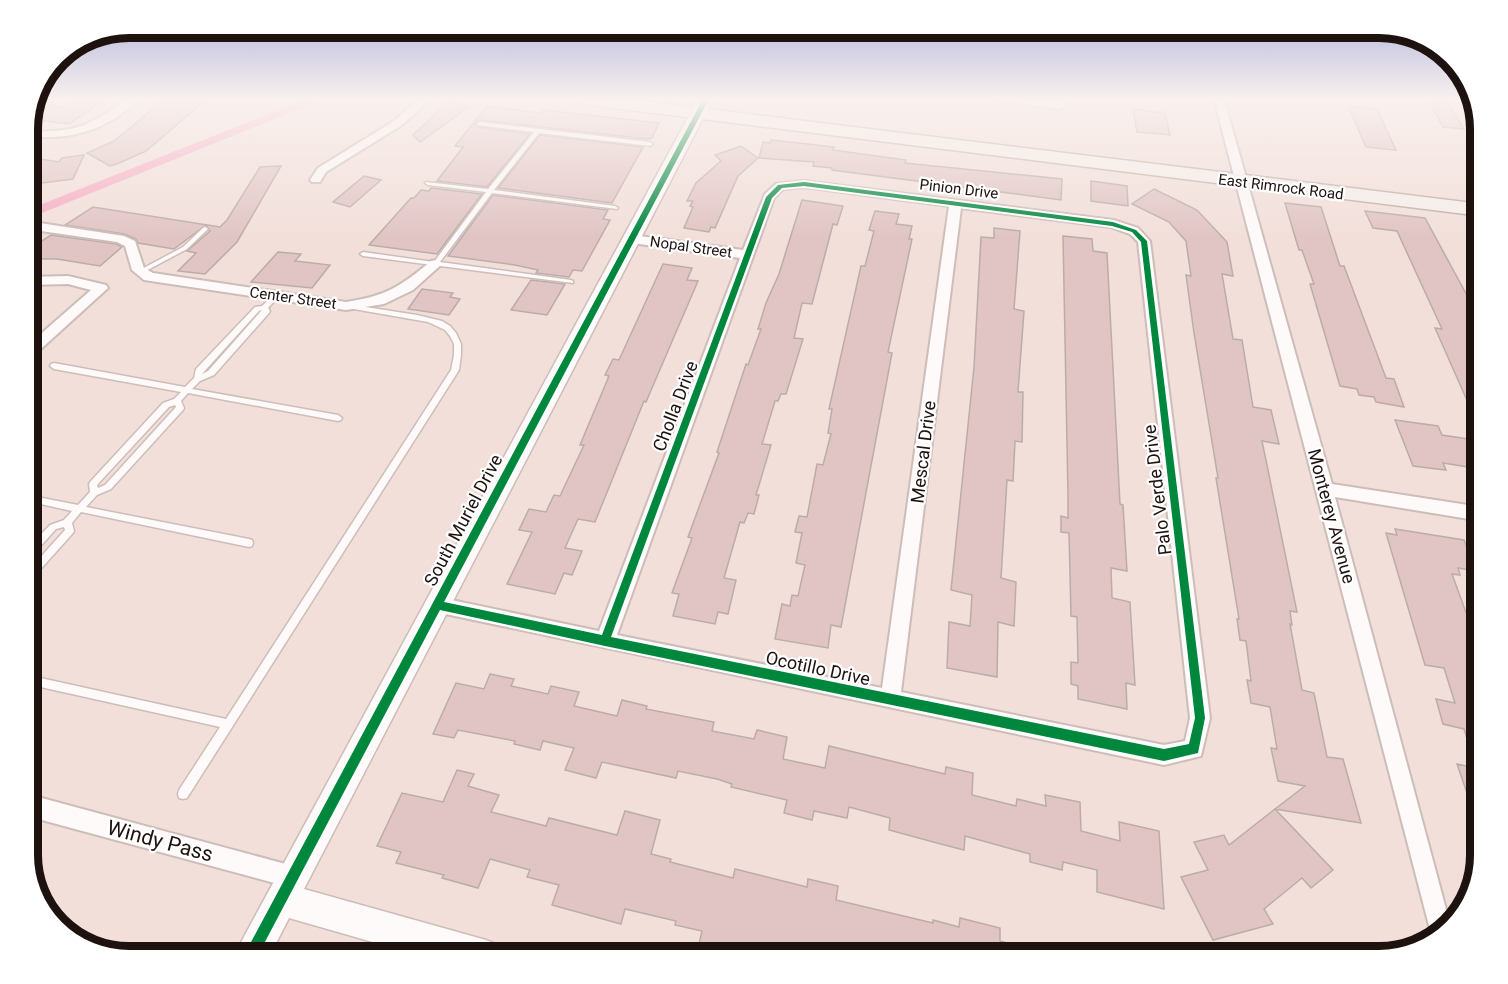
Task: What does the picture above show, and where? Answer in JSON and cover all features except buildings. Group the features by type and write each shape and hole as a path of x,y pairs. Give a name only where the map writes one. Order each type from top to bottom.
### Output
{"main road":[{"name":"South Muriel Drive","path":"256,946 682,145"},
{"name":"East Rimrock Road","path":"1002,145 1470,208"},
{"name":"East Rimrock Road","path":"1241,176 1470,196"},
{"name":"Windy Pass","path":"286,888 454,946"}],"street":[{"path":"316,180 322,170 363,145"},
{"name":"Monterey Avenue","path":"1232,145 1439,925"},
{"name":"Pinion Drive","path":"780,186 804,184 1113,224 1134,231"},
{"name":"Cholla Drive","path":"605,641 769,197 780,186"},
{"name":"Mescal Drive","path":"890,700 955,204"},
{"path":"38,227 120,239 131,244 133,259 140,272"},
{"name":"Palo Verde Drive","path":"1134,231 1144,241 1200,718 1194,749"},
{"name":"Nopal Street","path":"632,239 749,255"},
{"name":"Center Street","path":"140,272 149,277 346,306 379,301 408,287 436,264"},
{"path":"38,281 68,280 101,288 38,344"},
{"path":"1325,489 1470,512"},
{"name":"Ocotillo Drive","path":"437,605 1164,755 1194,749"},
{"name":"Windy Pass","path":"38,809 286,888"}],"lane":[{"path":"436,264 527,145"},
{"path":"428,183 615,208"},
{"path":"140,272 184,248 206,229"},
{"path":"363,254 571,282"},
{"path":"94,493 93,484 166,405 177,401 197,379 211,373 267,311 264,308 276,296"},
{"path":"183,794 455,370 460,353 457,339 448,326 433,319 346,306"},
{"path":"54,366 338,418"},
{"path":"38,543 53,527 67,522 94,493 108,487 180,408 177,401"},
{"path":"38,500 249,543"},
{"path":"38,566 70,531 67,522"},
{"path":"38,681 228,724"}],"waterway":[{"path":"38,211 203,145"}],"cycle path":[{"path":"256,946 682,145"},
{"path":"437,605 528,624 619,643 710,662 1164,755 1194,749 1200,718 1144,241 1134,231 1113,224 804,184 780,186 769,197 605,641"}]}
